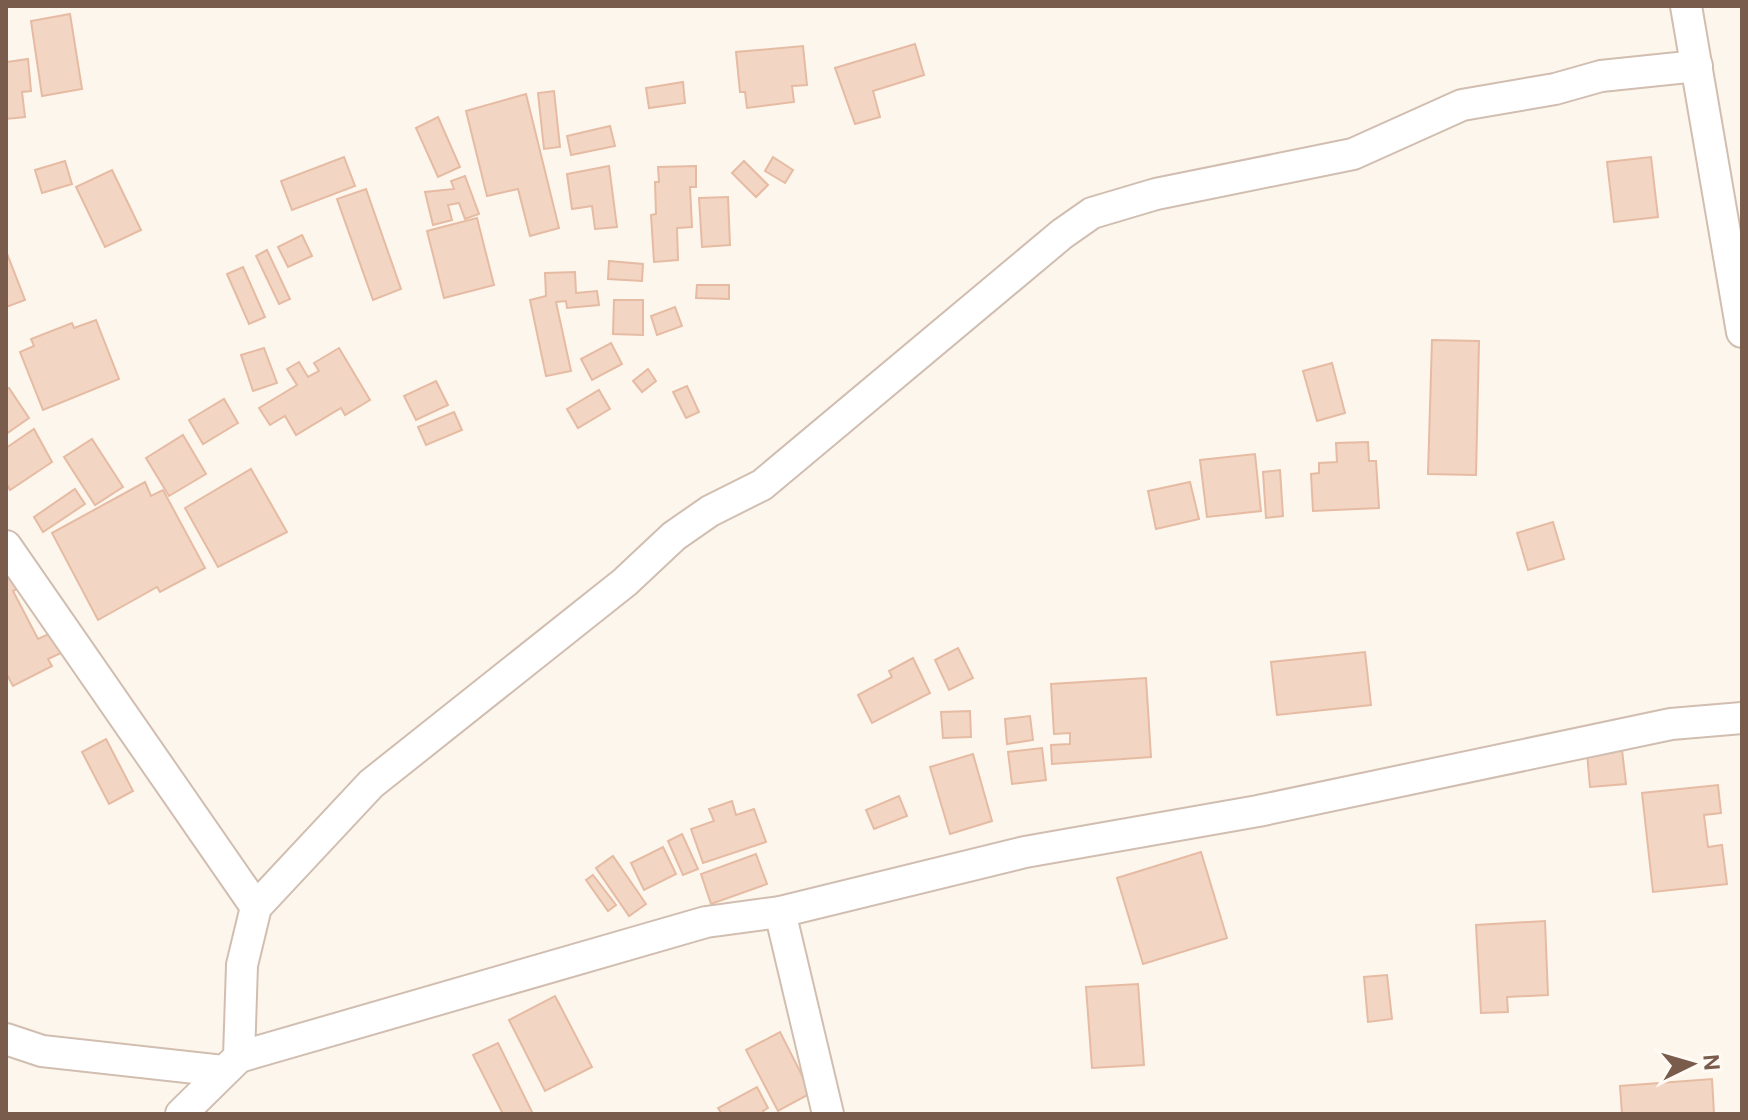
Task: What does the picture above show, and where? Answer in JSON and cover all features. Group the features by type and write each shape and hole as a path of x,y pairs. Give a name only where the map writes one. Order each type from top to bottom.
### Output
{"street":[{"path":"1686,6 1742,332"},
{"path":"181,1114 231,1064 242,965 256,907 371,784 625,582 674,536 710,511 762,485 1062,234 1092,213 1156,194 1353,154 1462,105 1555,89 1601,76 1697,66"},
{"path":"6,546 256,907"},
{"path":"6,1039 42,1051 231,1064 706,922 780,912 1025,852 1258,811 1671,724 1742,718"},
{"path":"780,912 828,1114"}],"building":[{"path":"70,14 82,89 42,96 31,21"},
{"path":"915,44 924,75 873,91 880,117 855,124 835,68"},
{"path":"803,46 807,85 792,86 794,102 747,108 745,92 740,92 736,52"},
{"path":"6,51 7,62 28,59 31,91 22,92 25,117 6,119"},
{"path":"683,82 685,103 649,108 646,88"},
{"path":"554,91 560,147 544,149 538,93"},
{"path":"526,94 559,228 530,236 518,189 487,196 466,111"},
{"path":"438,117 460,167 438,177 416,128"},
{"path":"610,126 615,146 571,155 567,136"},
{"path":"344,157 355,186 292,210 281,181"},
{"path":"773,157 793,170 785,183 765,171"},
{"path":"1651,157 1658,217 1614,222 1607,162"},
{"path":"65,161 72,184 42,193 35,170"},
{"path":"744,161 768,185 756,197 732,173"},
{"path":"609,166 617,227 595,229 592,206 572,209 567,174"},
{"path":"696,166 696,187 690,187 692,227 677,228 678,260 654,262 651,215 656,214 658,167"},
{"path":"112,170 141,230 105,247 76,187"},
{"path":"465,176 479,214 465,219 459,203 448,205 452,220 433,225 425,192 454,189 451,181"},
{"path":"366,189 401,289 373,300 337,199"},
{"path":"728,197 730,245 702,247 699,198"},
{"path":"477,218 494,285 444,298 427,231"},
{"path":"302,235 312,256 288,267 278,247"},
{"path":"267,250 290,299 279,304 256,256"},
{"path":"6,251 25,300 6,307"},
{"path":"609,261 643,264 642,281 608,279"},
{"path":"243,267 265,317 249,324 227,274"},
{"path":"575,272 576,293 597,291 599,305 567,308 566,301 556,302 571,371 546,376 530,300 546,296 545,273"},
{"path":"697,285 729,285 729,299 696,298"},
{"path":"614,300 643,300 643,335 613,334"},
{"path":"675,307 682,326 657,335 651,316"},
{"path":"96,320 119,379 43,410 20,352 34,346 31,339 72,323 74,328"},
{"path":"1432,340 1479,341 1476,475 1428,474"},
{"path":"611,343 622,364 592,380 581,359"},
{"path":"264,348 277,383 253,391 241,355"},
{"path":"339,348 370,400 345,415 341,408 296,435 285,416 270,425 259,408 297,385 287,369 299,362 308,377 319,371 314,363"},
{"path":"1332,363 1345,413 1317,421 1303,371"},
{"path":"648,369 656,381 642,392 633,381"},
{"path":"436,381 448,405 416,420 404,396"},
{"path":"687,386 699,412 686,418 673,392"},
{"path":"9,388 29,418 6,434 6,389"},
{"path":"599,390 610,409 578,428 567,409"},
{"path":"224,399 238,423 203,444 189,420"},
{"path":"454,412 462,430 426,445 418,427"},
{"path":"34,429 52,462 10,490 6,483 6,448"},
{"path":"183,435 206,474 169,496 146,458"},
{"path":"92,439 123,487 95,505 64,457"},
{"path":"1368,442 1369,461 1376,461 1379,508 1313,511 1311,474 1319,473 1319,463 1337,462 1336,443"},
{"path":"1255,454 1261,511 1207,517 1200,460"},
{"path":"251,469 287,532 218,567 185,508"},
{"path":"1280,470 1283,516 1266,518 1263,472"},
{"path":"145,482 151,496 163,490 205,568 160,592 157,587 98,620 52,533"},
{"path":"1190,482 1199,519 1156,529 1148,491"},
{"path":"75,489 85,504 43,532 34,517"},
{"path":"1553,522 1564,559 1528,570 1517,533"},
{"path":"6,562 19,588 13,591 38,639 51,633 61,653 48,659 52,666 13,686 6,673"},
{"path":"958,648 973,678 949,690 935,660"},
{"path":"1365,652 1371,705 1277,715 1271,662"},
{"path":"913,658 930,693 872,723 858,695 892,677 889,671"},
{"path":"1146,678 1151,757 1052,764 1051,745 1070,744 1070,733 1054,734 1051,684"},
{"path":"970,711 971,737 943,738 941,712"},
{"path":"1030,716 1033,740 1007,744 1005,719"},
{"path":"106,739 133,791 109,804 82,752"},
{"path":"1042,748 1046,780 1012,784 1008,752"},
{"path":"1622,750 1626,784 1590,787 1587,753"},
{"path":"973,754 992,821 950,834 930,767"},
{"path":"1718,785 1721,813 1704,815 1708,847 1722,845 1727,884 1653,892 1642,793"},
{"path":"899,796 907,816 874,829 866,810"},
{"path":"732,801 736,815 754,809 766,842 703,863 691,829 714,821 709,809"},
{"path":"682,834 698,869 683,875 668,841"},
{"path":"663,847 676,874 644,890 631,863"},
{"path":"1201,852 1227,938 1143,964 1117,878"},
{"path":"756,854 767,884 711,904 701,874"},
{"path":"613,856 646,904 629,916 596,868"},
{"path":"593,875 616,905 608,911 586,880"},
{"path":"1545,921 1548,995 1507,997 1508,1012 1481,1013 1476,925"},
{"path":"1387,975 1392,1019 1368,1022 1364,977"},
{"path":"1138,984 1144,1065 1092,1068 1086,987"},
{"path":"555,996 592,1067 545,1091 509,1020"},
{"path":"780,1032 811,1093 778,1111 746,1050"},
{"path":"498,1043 533,1114 503,1114 473,1055"},
{"path":"1712,1079 1714,1114 1622,1114 1620,1086"},
{"path":"757,1087 768,1108 763,1111 765,1114 722,1114 718,1108"}]}
